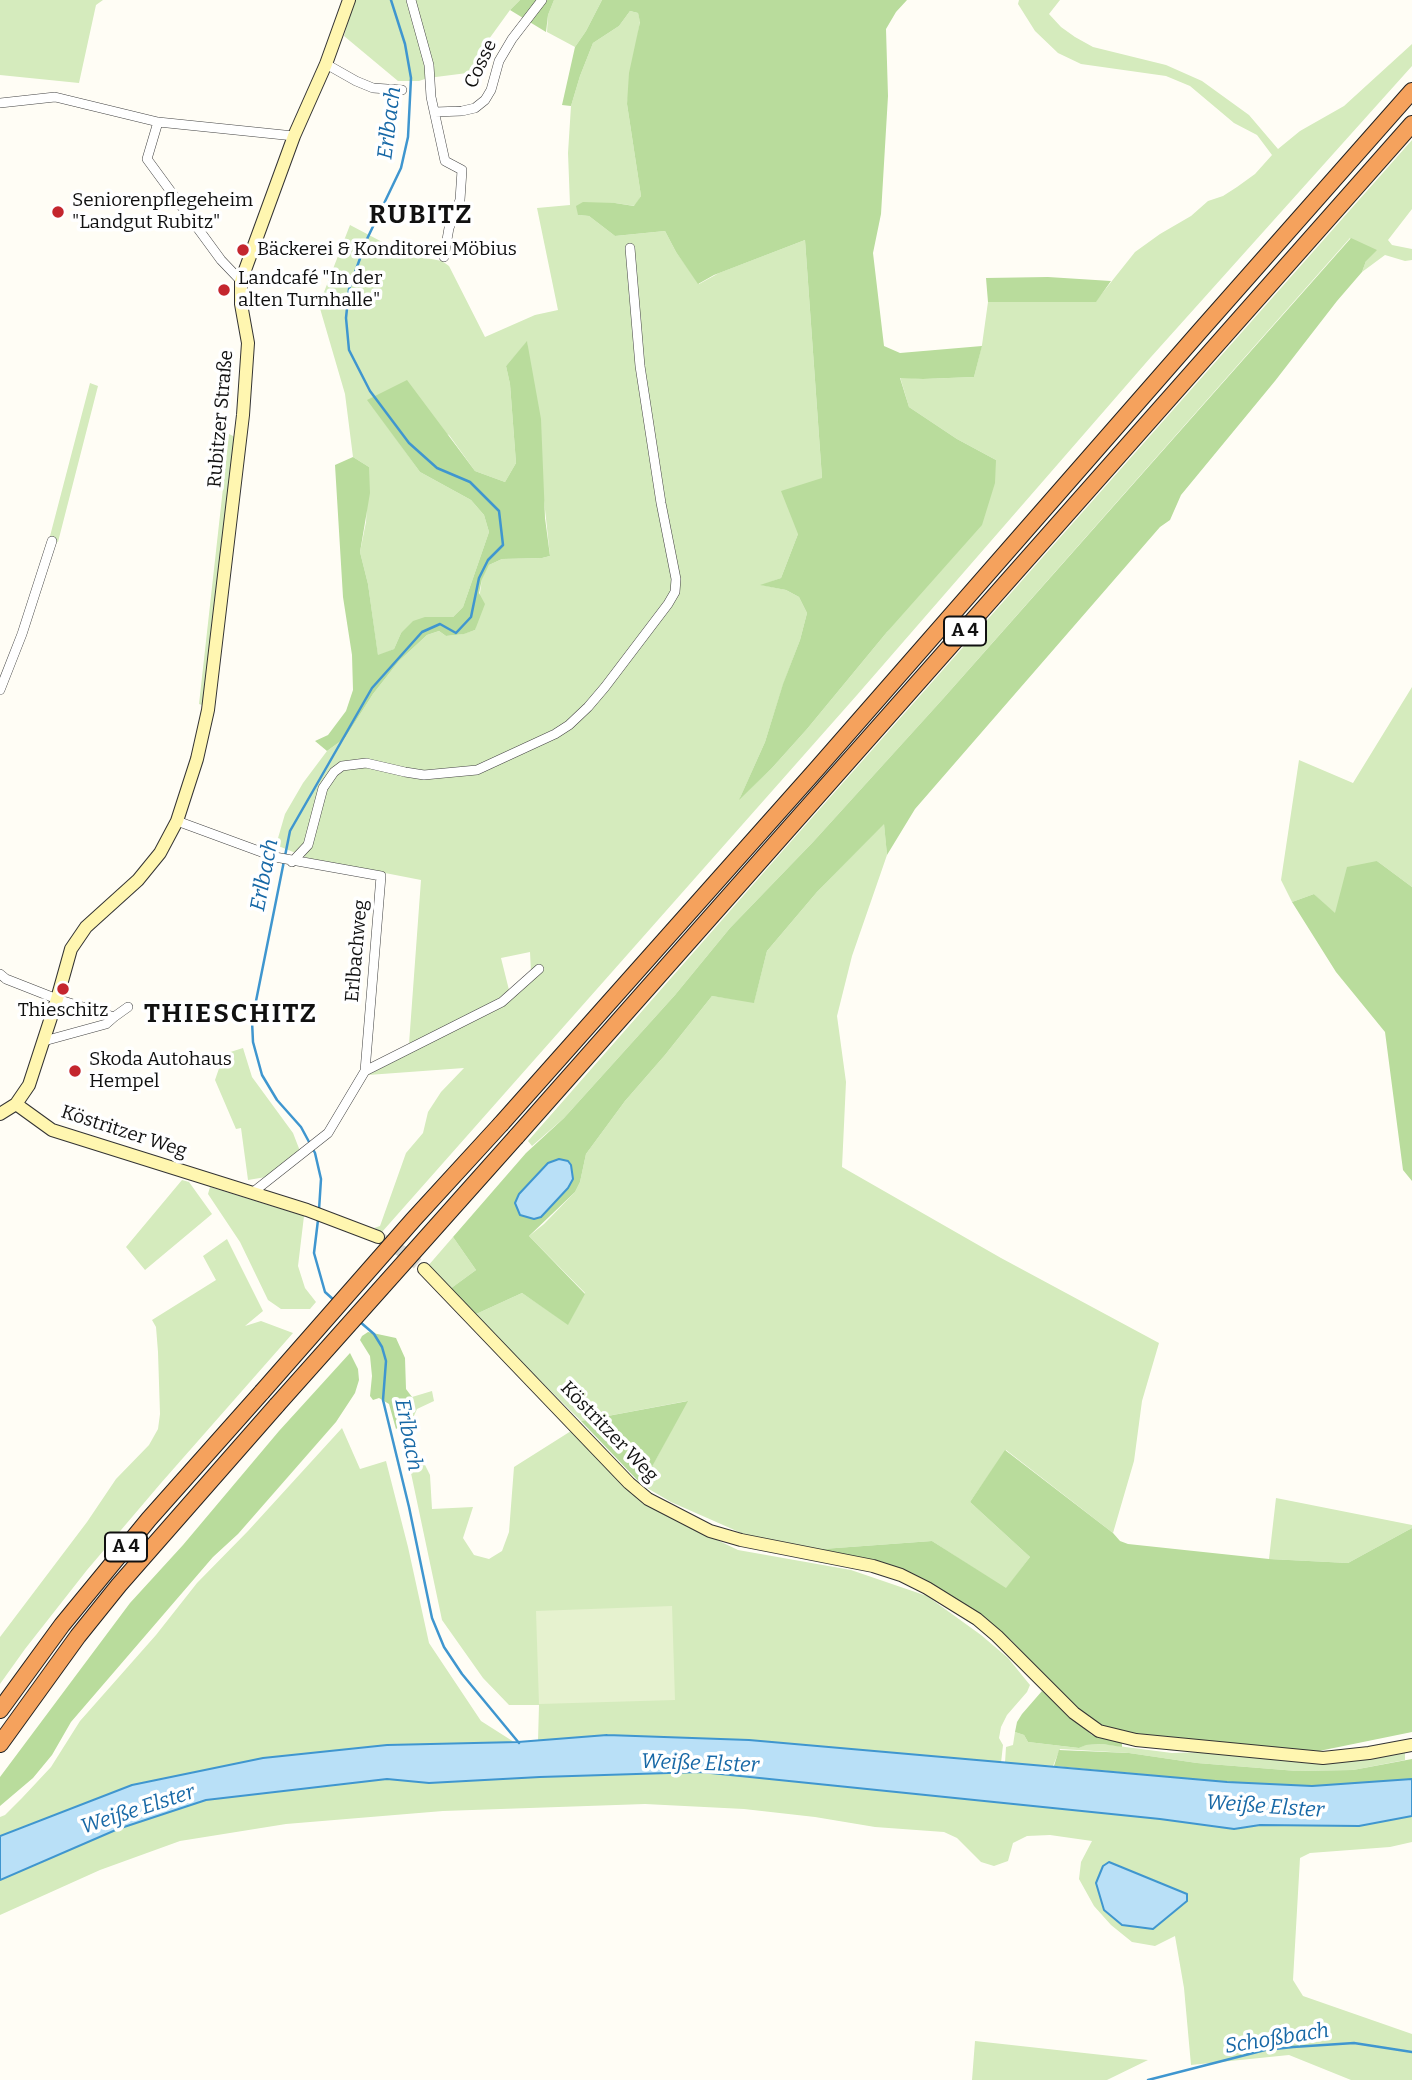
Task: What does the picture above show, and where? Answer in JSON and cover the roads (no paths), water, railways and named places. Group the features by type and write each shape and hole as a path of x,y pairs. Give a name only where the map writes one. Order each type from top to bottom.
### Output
{"highway":[{"name":"A 4","path":"0,1710 62,1625 149,1519 807,780 1412,92"},
{"name":"A 4","path":"0,1744 78,1636 180,1513 1412,124"}],"main road":[{"path":"241,281 349,0"},
{"name":"Rubitzer Straße","path":"16,1104 29,1085 71,949 86,927 138,880 160,853 177,821 197,759 208,710 243,415 248,343 241,304 241,281"},
{"path":"1,1112 16,1104"},
{"name":"Köstritzer Weg","path":"16,1104 52,1130 307,1210 378,1237"},
{"name":"Köstritzer Weg","path":"424,1269 629,1483 648,1499 710,1531 741,1540 873,1566 901,1575 927,1588 977,1619 1087,1723 1099,1731 1136,1740 1323,1758 1412,1745"}],"street":[{"path":"411,0 429,65 431,97 445,161 462,170 460,200 449,228 444,257"},
{"name":"Cosse","path":"435,112 475,108 485,100 491,90 499,61 542,0"},
{"path":"326,64 373,88 402,90"},
{"path":"0,103 55,97 158,122 295,136"},
{"path":"158,122 147,159 221,260 241,281"},
{"path":"290,861 308,845 323,788 334,772 342,766 366,763 424,775 477,770 555,734 588,707 605,687 675,592 676,579 639,366 630,248"},
{"path":"0,691 22,634 52,541"},
{"name":"Erlbachweg","path":"177,821 275,857 381,876 365,1071"},
{"path":"252,1193 328,1133 365,1071 502,1002 540,969"},
{"path":"0,974 6,979 57,999 114,1017"},
{"path":"44,1041 106,1024 128,1007"}],"water":[{"path":"559,1159 568,1161 571,1165 573,1179 568,1188 541,1217 534,1219 520,1215 515,1203 519,1194 548,1163"},
{"name":"Weiße Elster","path":"607,1735 749,1740 1227,1782 1312,1786 1412,1779 1412,1816 1359,1826 1260,1825 1234,1829 701,1772 429,1783 387,1779 206,1800 118,1829 0,1880 0,1836 132,1785 263,1758 387,1745 518,1742"},
{"path":"1109,1862 1187,1894 1187,1901 1153,1929 1122,1925 1104,1910 1096,1883 1103,1866"}],"waterway":[{"name":"Erlbach","path":"319,1210 321,1179 315,1153 301,1127 277,1100 262,1075 253,1042 252,1021 290,831 372,688 422,632 440,624 456,633 471,617 479,578 488,560 503,545 499,511 470,482 437,468 409,443 370,391 349,350 346,318 349,289 367,239 401,168 408,137 411,78 405,44 391,0"},
{"name":"Erlbach","path":"318,1220 314,1253 325,1292 335,1301"},
{"name":"Erlbach","path":"359,1321 374,1334 386,1361 383,1400 432,1618 444,1647 462,1674 519,1743"},
{"name":"Schoßbach","path":"1148,2080 1265,2050 1293,2047 1354,2043 1412,2052"}],"tunnel":[{"path":"378,1237 424,1269"}],"place":[{"name":"Seniorenpflegeheim \"Landgut Rubitz\"","path":"58,212"},
{"name":"Bäckerei & Konditorei Möbius","path":"243,250"},
{"name":"Landcafé \"In der alten Turnhalle\"","path":"224,290"},
{"name":"Thieschitz","path":"63,989"},
{"name":"Skoda Autohaus Hempel","path":"75,1071"}],"district":[{"name":"RUBITZ","path":"421,216"},
{"name":"THIESCHITZ","path":"231,1015"}]}
